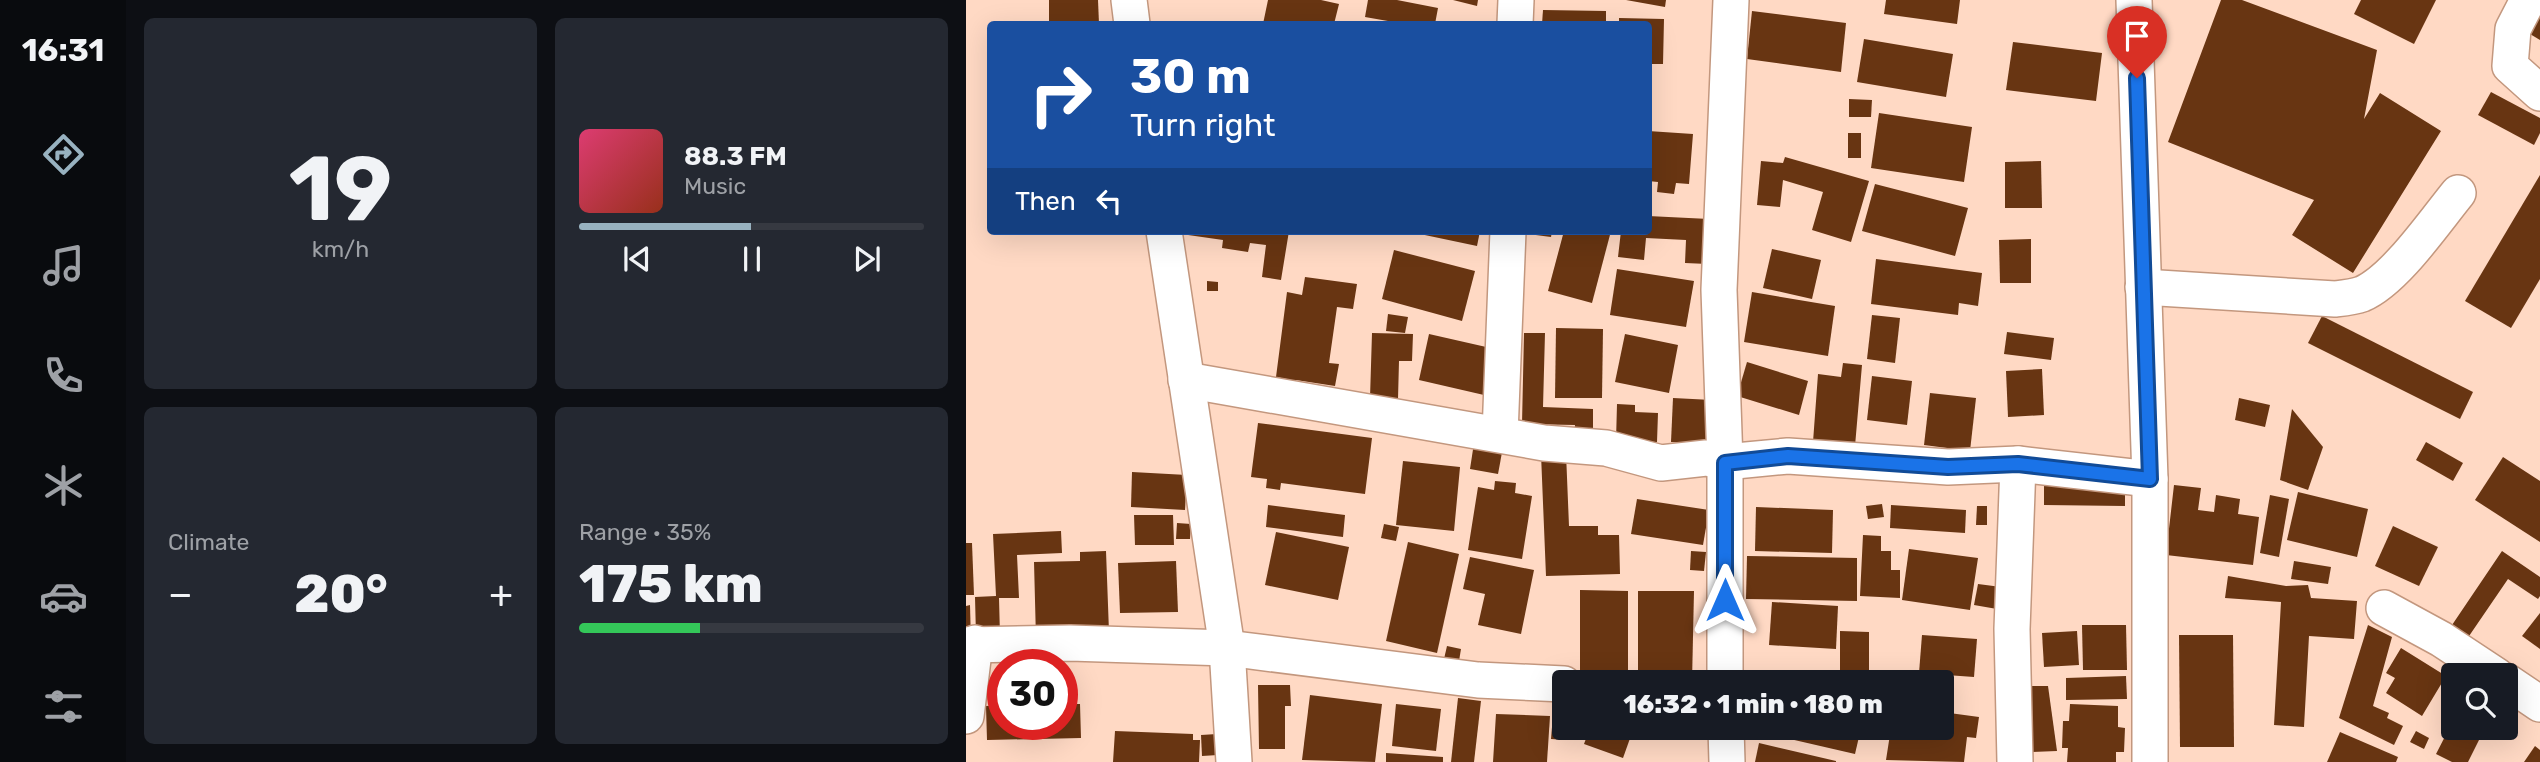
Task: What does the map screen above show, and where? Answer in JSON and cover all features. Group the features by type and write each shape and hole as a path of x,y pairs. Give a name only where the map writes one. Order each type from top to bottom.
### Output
{"street":[{"path":"1129,0 1132,21"},
{"path":"1515,21 1516,0"},
{"path":"1725,670 1725,463 1719,290 1731,0"},
{"path":"2134,0 2150,479 2150,762"},
{"path":"2528,0 2513,29 2510,66 2540,93"},
{"path":"2143,287 2335,299 2362,294 2382,281 2397,266 2458,193"},
{"path":"1165,235 1227,648 1234,762"},
{"path":"1500,434 1508,235"},
{"path":"1186,380 1544,443 1606,449 1661,463 1706,458 1725,463 1788,456 1948,467 2018,464 2150,479"},
{"path":"2015,762 2012,629 2018,464"},
{"path":"2384,608 2441,639 2477,663"},
{"path":"966,716 970,644 1227,648 1478,680 1552,683"},
{"path":"2518,689 2540,704"},
{"path":"1726,740 1727,762"}],"building":[{"path":"1049,0 1098,0 1099,21 1049,21"},
{"path":"1268,0 1321,0 1339,4 1335,21 1264,21"},
{"path":"1368,0 1397,0 1438,8 1436,21 1388,21 1365,17"},
{"path":"1453,0 1478,0 1477,6"},
{"path":"1626,0 1666,0 1665,7"},
{"path":"1886,0 1960,0 1957,24 1884,14"},
{"path":"2221,0 2242,0 2377,50 2364,119 2380,93 2441,131 2353,273 2292,235 2314,200 2168,142"},
{"path":"2361,0 2436,0 2414,44 2354,14"},
{"path":"2540,7 2540,40 2525,31"},
{"path":"1543,10 1606,11 1606,21 1542,21"},
{"path":"1752,11 1846,23 1841,72 1747,59"},
{"path":"1619,18 1664,19 1663,64 1652,64 1652,21 1619,21"},
{"path":"1864,39 1953,54 1946,97 1857,82"},
{"path":"2013,42 2102,53 2096,101 2006,90"},
{"path":"2491,92 2540,118 2540,133 2534,145 2478,115"},
{"path":"1849,99 1872,100 1871,117 1849,117"},
{"path":"1879,113 1972,127 1964,182 1871,168"},
{"path":"1652,131 1693,134 1689,184 1676,183 1674,194 1657,192 1658,182 1652,181"},
{"path":"1848,133 1861,133 1861,158 1848,158"},
{"path":"1785,157 1869,181 1851,242 1812,230 1823,192 1783,180 1780,207 1757,205 1761,161 1783,163"},
{"path":"2041,161 2042,208 2005,208 2005,162"},
{"path":"2540,175 2540,279 2511,328 2465,301"},
{"path":"1875,184 1968,208 1955,256 1862,231"},
{"path":"1652,216 1709,219 1708,264 1685,263 1686,240 1646,238 1644,260 1618,257 1621,235 1652,235"},
{"path":"1188,235 1288,235 1281,280 1262,277 1266,245 1250,243 1248,252 1222,248 1223,240"},
{"path":"1425,235 1479,235 1477,246"},
{"path":"1563,235 1610,235 1592,303 1548,291"},
{"path":"2031,239 2031,283 2000,283 1999,240"},
{"path":"1772,249 1821,260 1812,299 1763,288"},
{"path":"1394,250 1475,271 1462,321 1382,299"},
{"path":"1876,259 1982,273 1978,306 1959,303 1958,315 1871,304"},
{"path":"1617,269 1694,281 1686,327 1610,315"},
{"path":"1305,277 1357,284 1353,309 1337,307 1329,363 1339,364 1335,386 1296,380 1294,397 1285,396 1287,379 1276,377 1287,292 1302,295"},
{"path":"1207,281 1218,282 1218,291 1207,291"},
{"path":"1752,292 1835,306 1828,356 1744,342"},
{"path":"1388,314 1408,317 1405,333 1386,331"},
{"path":"1872,315 1900,318 1895,363 1867,359"},
{"path":"2322,316 2473,392 2460,419 2308,343"},
{"path":"1556,328 1603,329 1602,398 1555,398"},
{"path":"2007,332 2054,338 2051,360 2004,354"},
{"path":"1372,333 1413,334 1412,361 1399,361 1398,399 1370,398"},
{"path":"1524,333 1545,333 1543,407 1593,409 1593,435 1574,435 1575,425 1522,424"},
{"path":"1429,334 1495,349 1484,395 1419,380"},
{"path":"1625,334 1678,345 1669,393 1615,382"},
{"path":"1747,362 1808,381 1799,415 1737,396"},
{"path":"1843,363 1862,365 1855,446 1813,442 1818,374 1841,377"},
{"path":"2042,369 2044,415 2008,417 2006,371"},
{"path":"1872,376 1912,381 1907,425 1867,420"},
{"path":"1930,393 1976,398 1970,451 1924,445"},
{"path":"1673,398 1712,400 1711,444 1671,442"},
{"path":"2239,398 2270,405 2265,427 2235,420"},
{"path":"1617,404 1635,405 1635,412 1658,413 1657,442 1616,441"},
{"path":"2292,409 2323,447 2308,490 2280,480"},
{"path":"1258,423 1372,438 1365,494 1281,483 1280,490 1266,488 1267,479 1251,477"},
{"path":"2426,442 2463,463 2453,481 2416,460"},
{"path":"1474,443 1503,447 1498,474 1470,469"},
{"path":"1566,453 1569,526 1598,526 1598,535 1619,535 1620,574 1546,576 1541,454"},
{"path":"2503,457 2540,481 2540,542 2475,500"},
{"path":"1403,461 1460,467 1454,531 1396,525"},
{"path":"1132,472 1187,475 1185,510 1131,507"},
{"path":"1495,481 1516,483 1515,493 1532,496 1522,559 1468,550 1478,487 1494,490"},
{"path":"2044,481 2125,482 2125,506 2044,505"},
{"path":"2174,485 2201,488 2198,510 2214,512 2216,495 2240,499 2238,514 2259,517 2253,565 2166,555"},
{"path":"2298,492 2368,509 2357,557 2287,540"},
{"path":"2270,495 2289,499 2279,557 2260,553"},
{"path":"1637,499 1709,510 1703,545 1631,534"},
{"path":"1882,504 1884,517 1868,519 1866,506"},
{"path":"1268,505 1345,515 1343,537 1266,527"},
{"path":"1891,505 1966,510 1965,533 1890,528"},
{"path":"1977,506 1987,506 1987,525 1976,525"},
{"path":"1756,507 1833,510 1832,553 1755,551"},
{"path":"1134,515 1173,515 1174,545 1135,545"},
{"path":"1177,523 1191,524 1190,539 1176,539"},
{"path":"1384,524 1399,527 1396,541 1381,538"},
{"path":"2393,526 2438,547 2419,586 2375,566"},
{"path":"1061,531 1062,553 1017,555 1019,598 999,598 1000,636 976,636 975,597 996,596 993,534"},
{"path":"1276,532 1349,547 1338,600 1265,585"},
{"path":"1863,535 1881,536 1881,551 1891,551 1891,570 1900,570 1900,598 1860,596"},
{"path":"1408,542 1459,554 1437,653 1386,641"},
{"path":"966,543 972,543 974,595 966,595"},
{"path":"1909,549 1978,558 1970,610 1902,600"},
{"path":"1106,551 1109,632 1036,639 1034,562 1080,561 1080,552"},
{"path":"1691,551 1706,552 1704,571 1690,570"},
{"path":"2502,551 2540,577 2540,596 2538,599 2508,579 2467,639 2450,628"},
{"path":"1747,556 1857,558 1857,601 1746,599"},
{"path":"1470,557 1534,570 1521,634 1478,625 1485,594 1463,589"},
{"path":"1176,561 1178,612 1120,613 1118,563"},
{"path":"2294,561 2331,567 2328,584 2291,579"},
{"path":"2228,576 2286,586 2308,585 2311,598 2357,601 2354,639 2309,636 2304,727 2274,725 2281,602 2225,598"},
{"path":"1978,584 2001,587 1997,609 1974,605"},
{"path":"1580,590 1628,591 1628,670 1580,670"},
{"path":"1638,591 1694,591 1692,670 1638,670"},
{"path":"1772,602 1838,606 1836,649 1769,645"},
{"path":"970,605 971,642 966,642 966,606"},
{"path":"2540,613 2540,649 2522,636"},
{"path":"2082,625 2126,625 2127,670 2083,670"},
{"path":"2368,625 2392,637 2373,706 2389,713 2387,718 2403,726 2394,745 2339,718"},
{"path":"1840,631 1869,632 1869,670 1840,670"},
{"path":"2077,631 2079,665 2044,667 2042,633"},
{"path":"1922,635 1977,639 1974,677 1954,676 1954,670 1919,670"},
{"path":"2179,635 2233,635 2234,747 2180,747"},
{"path":"1447,646 1461,649 1459,661 1444,659"},
{"path":"2401,648 2441,673 2441,684 2422,716 2386,693 2395,678 2386,673"},
{"path":"2126,676 2127,699 2066,700 2066,678"},
{"path":"1258,685 1290,685 1291,706 1285,706 1285,749 1259,749"},
{"path":"2025,686 2048,686 2057,751 2032,752"},
{"path":"1310,695 1382,704 1375,762 1302,760"},
{"path":"1458,698 1481,701 1474,762 1451,762"},
{"path":"1078,704 1080,704 1081,738 1078,738"},
{"path":"1396,704 1441,709 1436,751 1392,746"},
{"path":"2070,704 2118,706 2118,727 2125,728 2124,752 2116,752 2116,762 2067,762 2068,748 2062,748 2063,721 2069,721"},
{"path":"1496,714 1550,716 1547,762 1493,762"},
{"path":"1954,714 1979,717 1976,738 1967,737 1964,762 1886,760 1889,740 1954,740"},
{"path":"1115,731 1193,734 1193,740 1200,740 1199,762 1113,762"},
{"path":"2416,731 2429,738 2424,749 2410,742"},
{"path":"2340,732 2398,757 2396,762 2327,762"},
{"path":"1217,734 1218,755 1202,756 1201,735"},
{"path":"1586,740 1629,740 1623,758 1584,744"},
{"path":"1794,740 1858,740 1855,754"},
{"path":"2443,740 2479,740 2468,762 2452,762 2436,754"},
{"path":"1759,743 1836,761 1836,762 1755,762"},
{"path":"2535,746 2540,750 2540,762 2524,762"},
{"path":"1386,753 1443,757 1443,762 1386,762"}],"route":[{"path":"1725,600 1725,463 1788,456 1948,467 2018,464 2150,479 2137,78"}]}
